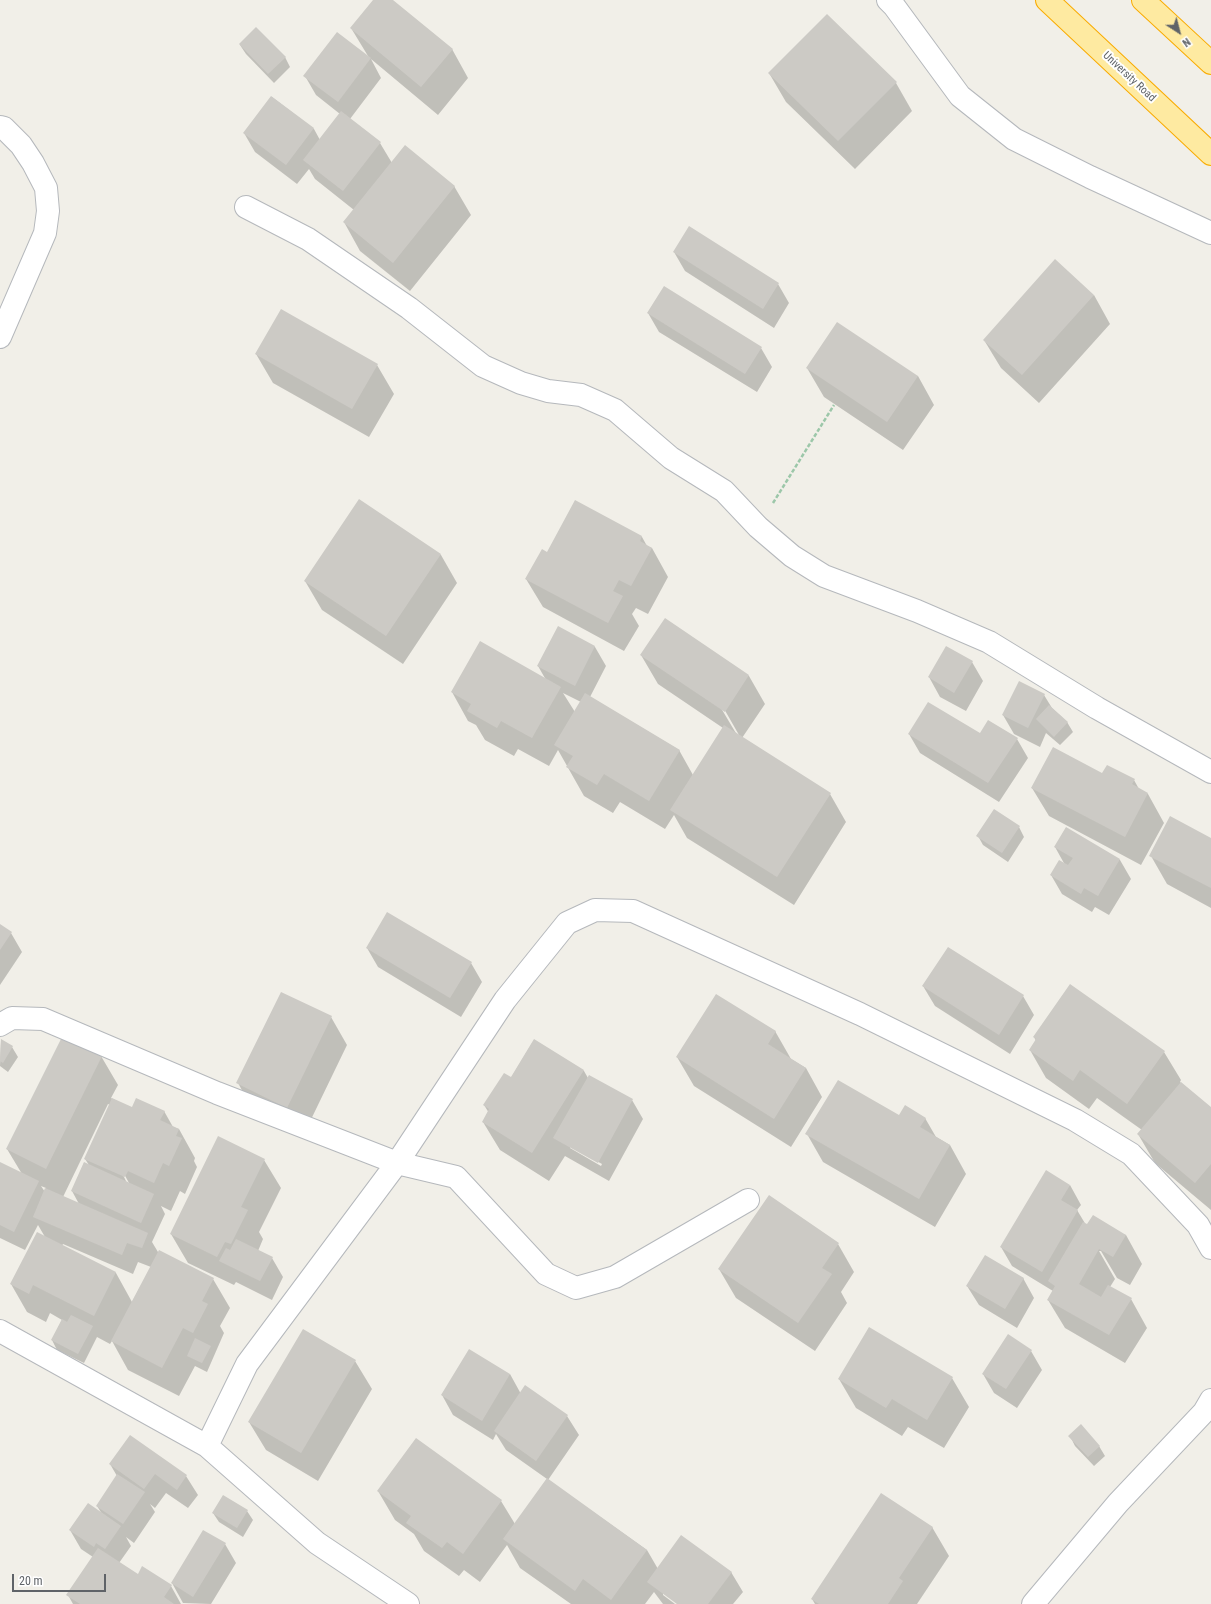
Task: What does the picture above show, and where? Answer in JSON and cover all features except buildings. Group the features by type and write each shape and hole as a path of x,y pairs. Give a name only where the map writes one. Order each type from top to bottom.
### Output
{"highway":[{"name":"University Road","path":"1047,0 1211,154"},
{"path":"1143,0 1211,62"}],"street":[{"path":"888,0 960,96 1014,139 1090,177 1211,233"},
{"path":"0,127 4,128 21,145 33,163 46,188 48,211 45,233 0,337"},
{"path":"246,207 308,239 409,308 483,366 521,383 548,391 581,395 615,410 671,458 724,491 758,527 792,556 824,576 917,611 989,642 1097,708 1211,772"},
{"path":"207,1446 247,1364 397,1163 505,1000 567,923 595,910 633,911 860,1014 1075,1120 1131,1154 1198,1225 1211,1248"},
{"path":"0,1025 12,1018 43,1019 217,1092 397,1163 456,1178 546,1274 576,1288 615,1277 748,1200"},
{"path":"0,1331 207,1446 317,1544 408,1604"},
{"path":"1033,1604 1118,1504 1204,1412 1211,1400"}],"path":[{"path":"758,527 834,405"}]}
